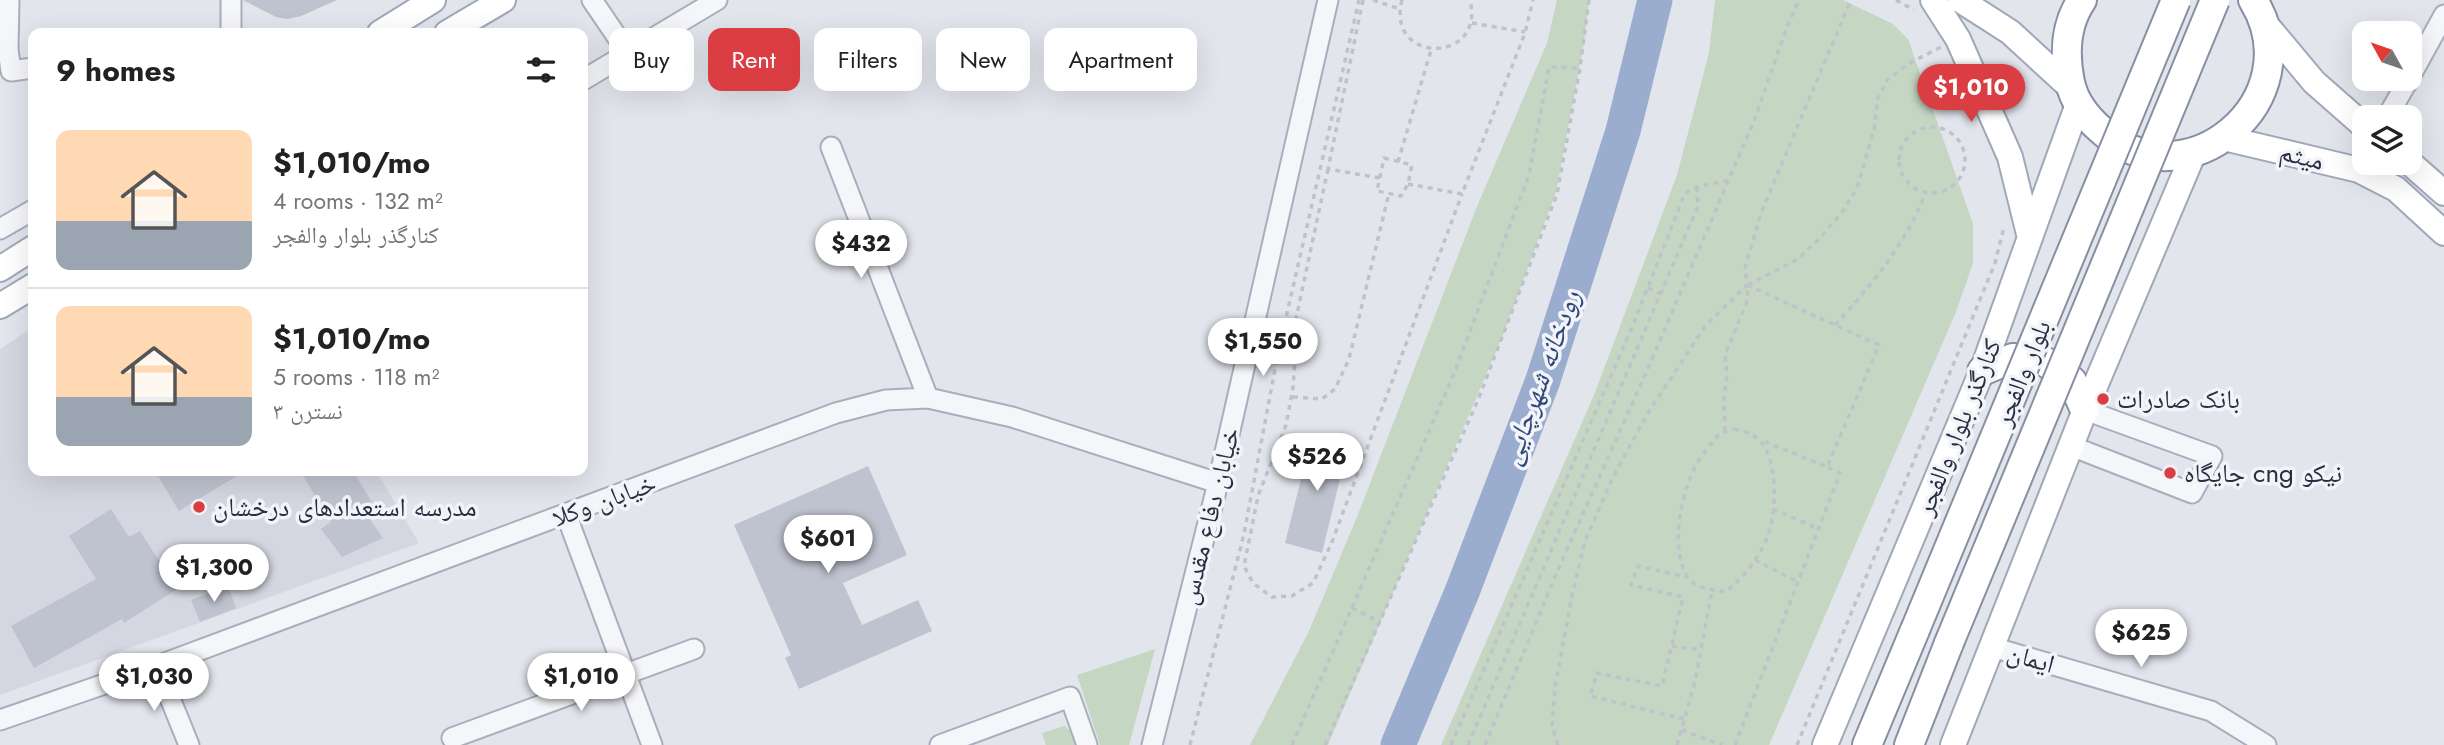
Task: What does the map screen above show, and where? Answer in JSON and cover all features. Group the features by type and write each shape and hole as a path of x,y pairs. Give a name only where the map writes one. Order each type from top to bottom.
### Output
{"highway":[{"path":"2082,0 2067,35 2066,61 2074,96 2088,118 2109,138 2136,151 2165,156 2194,152 2224,138 2244,121 2259,99 2267,73 2269,47 2257,6"},
{"name":"بلوار والفجر","path":"1867,745 2176,0"},
{"name":"بلوار والفجر","path":"1909,745 2215,0"},
{"path":"1982,372 2014,358 2044,361 2072,381 2085,410"}],"main road":[{"path":"388,28 433,0"},
{"path":"455,28 503,0"},
{"path":"1960,0 2010,32 2074,96"},
{"name":"میثم","path":"2257,6 2314,82 2352,115"},
{"path":"1928,8 2010,157 2030,238"},
{"name":"کنارگذر بلوار والفجر","path":"1825,745 1982,372 2030,238 2074,96"},
{"name":"میثم","path":"2224,138 2359,170 2396,189 2444,233"},
{"path":"1953,745 2085,410 2194,152"},
{"path":"2422,174 2444,193"},
{"path":"0,269 28,251"},
{"path":"0,306 28,289"}],"street":[{"path":"9,0 8,49 11,71 28,69"},
{"path":"231,0 231,28"},
{"path":"592,0 611,28"},
{"path":"670,28 717,0"},
{"name":"خیابان دفاع مقدس","path":"1152,745 1218,483 1328,0"},
{"path":"2422,55 2444,15"},
{"path":"588,77 609,64"},
{"path":"831,147 928,398"},
{"path":"0,229 28,213"},
{"name":"خیابان وکلا","path":"0,720 158,666 836,413 886,400 928,398 1012,417 1218,483"},
{"path":"2071,446 2192,493 2212,456 2085,410"},
{"path":"566,514 653,745"},
{"name":"ایمان","path":"1992,647 2211,711 2266,745"},
{"path":"452,738 694,649"},
{"path":"158,666 189,745"},
{"path":"940,745 1070,697 1087,745"}],"path":[{"path":"1361,0 1294,328 1292,396 1286,425 1258,496 1244,566 1253,583 1272,597 1292,596 1313,583 1332,542 1525,33 1533,0"},
{"path":"1190,745 1244,534 1279,348 1361,0"},
{"path":"1373,0 1400,9"},
{"path":"1402,0 1400,20 1411,40 1431,49 1452,46 1460,40 1472,23 1471,0"},
{"path":"1325,745 1478,400 1557,194 1580,68 1589,0"},
{"path":"1485,745 1557,572 1754,121 1799,0"},
{"path":"1725,431 1725,355 1748,299 1745,268 1761,213 1851,0"},
{"path":"1896,0 1928,8"},
{"path":"1472,23 1525,33"},
{"path":"1933,38 1948,44"},
{"path":"1558,745 1552,726 1555,687 1585,541 1614,475 1648,412 1706,325 1747,285 1798,259 1843,211 1857,188 1874,130 1878,98 1887,80 1908,64 1948,44"},
{"path":"1398,162 1431,49"},
{"path":"1292,745 1453,376 1529,175 1549,66 1580,68"},
{"path":"1935,126 1945,129 1961,143 1965,164 1962,174 1947,189 1926,192 1907,182 1901,172 1900,150 1913,132 1935,126"},
{"path":"1384,159 1398,162 1412,165 1408,184 1401,196 1377,191 1384,159"},
{"path":"1328,169 1380,178"},
{"path":"1451,745 1648,288 1685,193 1697,187 1729,180"},
{"path":"1408,184 1462,194"},
{"path":"1468,745 1698,206 1697,187"},
{"path":"1835,325 1876,279 1916,218 1926,192"},
{"path":"1292,396 1306,400 1322,399 1335,389 1340,379 1349,359 1389,193"},
{"path":"1797,745 1995,263 2004,228 2003,215"},
{"path":"1747,285 1879,345 1827,467"},
{"path":"1648,288 1661,293"},
{"path":"1687,577 1679,548 1681,508 1695,468 1720,433 1734,429 1745,431 1840,473 1735,745"},
{"path":"1684,719 1590,696 1597,673 1662,686 1683,597 1631,584 1637,566 1687,577 1704,589 1726,592 1746,574 1755,561 1766,542 1773,509 1774,473 1767,450 1758,439"},
{"path":"1773,509 1819,529"},
{"path":"1755,561 1798,582"},
{"path":"1677,745 1701,650 1712,590"},
{"path":"1352,608 1380,622"},
{"path":"1671,646 1701,650"},
{"path":"1681,730 1722,745"}],"shaded area":[{"name":"مدرسه استعدادهای درخشان","path":"28,330 28,476 379,476 419,543 0,695 0,349"}],"green space":[{"path":"1557,0 1589,0 1584,43 1556,192 1503,335 1328,745 1250,745 1309,631 1357,517 1476,209 1547,43"},
{"path":"1715,0 1843,0 1893,24 1908,39 1973,224 1973,263 1956,312 1769,745 1441,745 1594,395 1677,175 1709,53"},
{"path":"1155,649 1129,745 1100,745 1077,675"},
{"path":"1064,726 1074,733 1076,745 1046,745 1042,733"}],"building":[{"path":"243,0 337,0 301,16 287,19 276,17"},
{"path":"1312,435 1349,442 1322,553 1285,543"},
{"path":"868,466 907,555 843,583 862,625 918,600 932,631 799,689 785,658 791,655 734,525"},
{"path":"158,476 237,476 179,511"},
{"path":"303,476 356,476 372,502 362,508 383,538 342,557 321,529 331,522"},
{"path":"111,509 129,537 140,531 177,589 124,623 122,619 34,668 11,626 96,579 69,536"},
{"path":"228,586 236,608 200,622 191,600"}],"waterway":[{"name":"رودخانه شهرچایی","path":"1398,745 1462,592 1543,380 1623,131 1655,0"}],"place":[{"name":"بانک صادرات","path":"2103,399"},
{"name":"جایگاه cng نیکو","path":"2170,473"},
{"name":"مدرسه استعدادهای درخشان","path":"199,507"}]}
